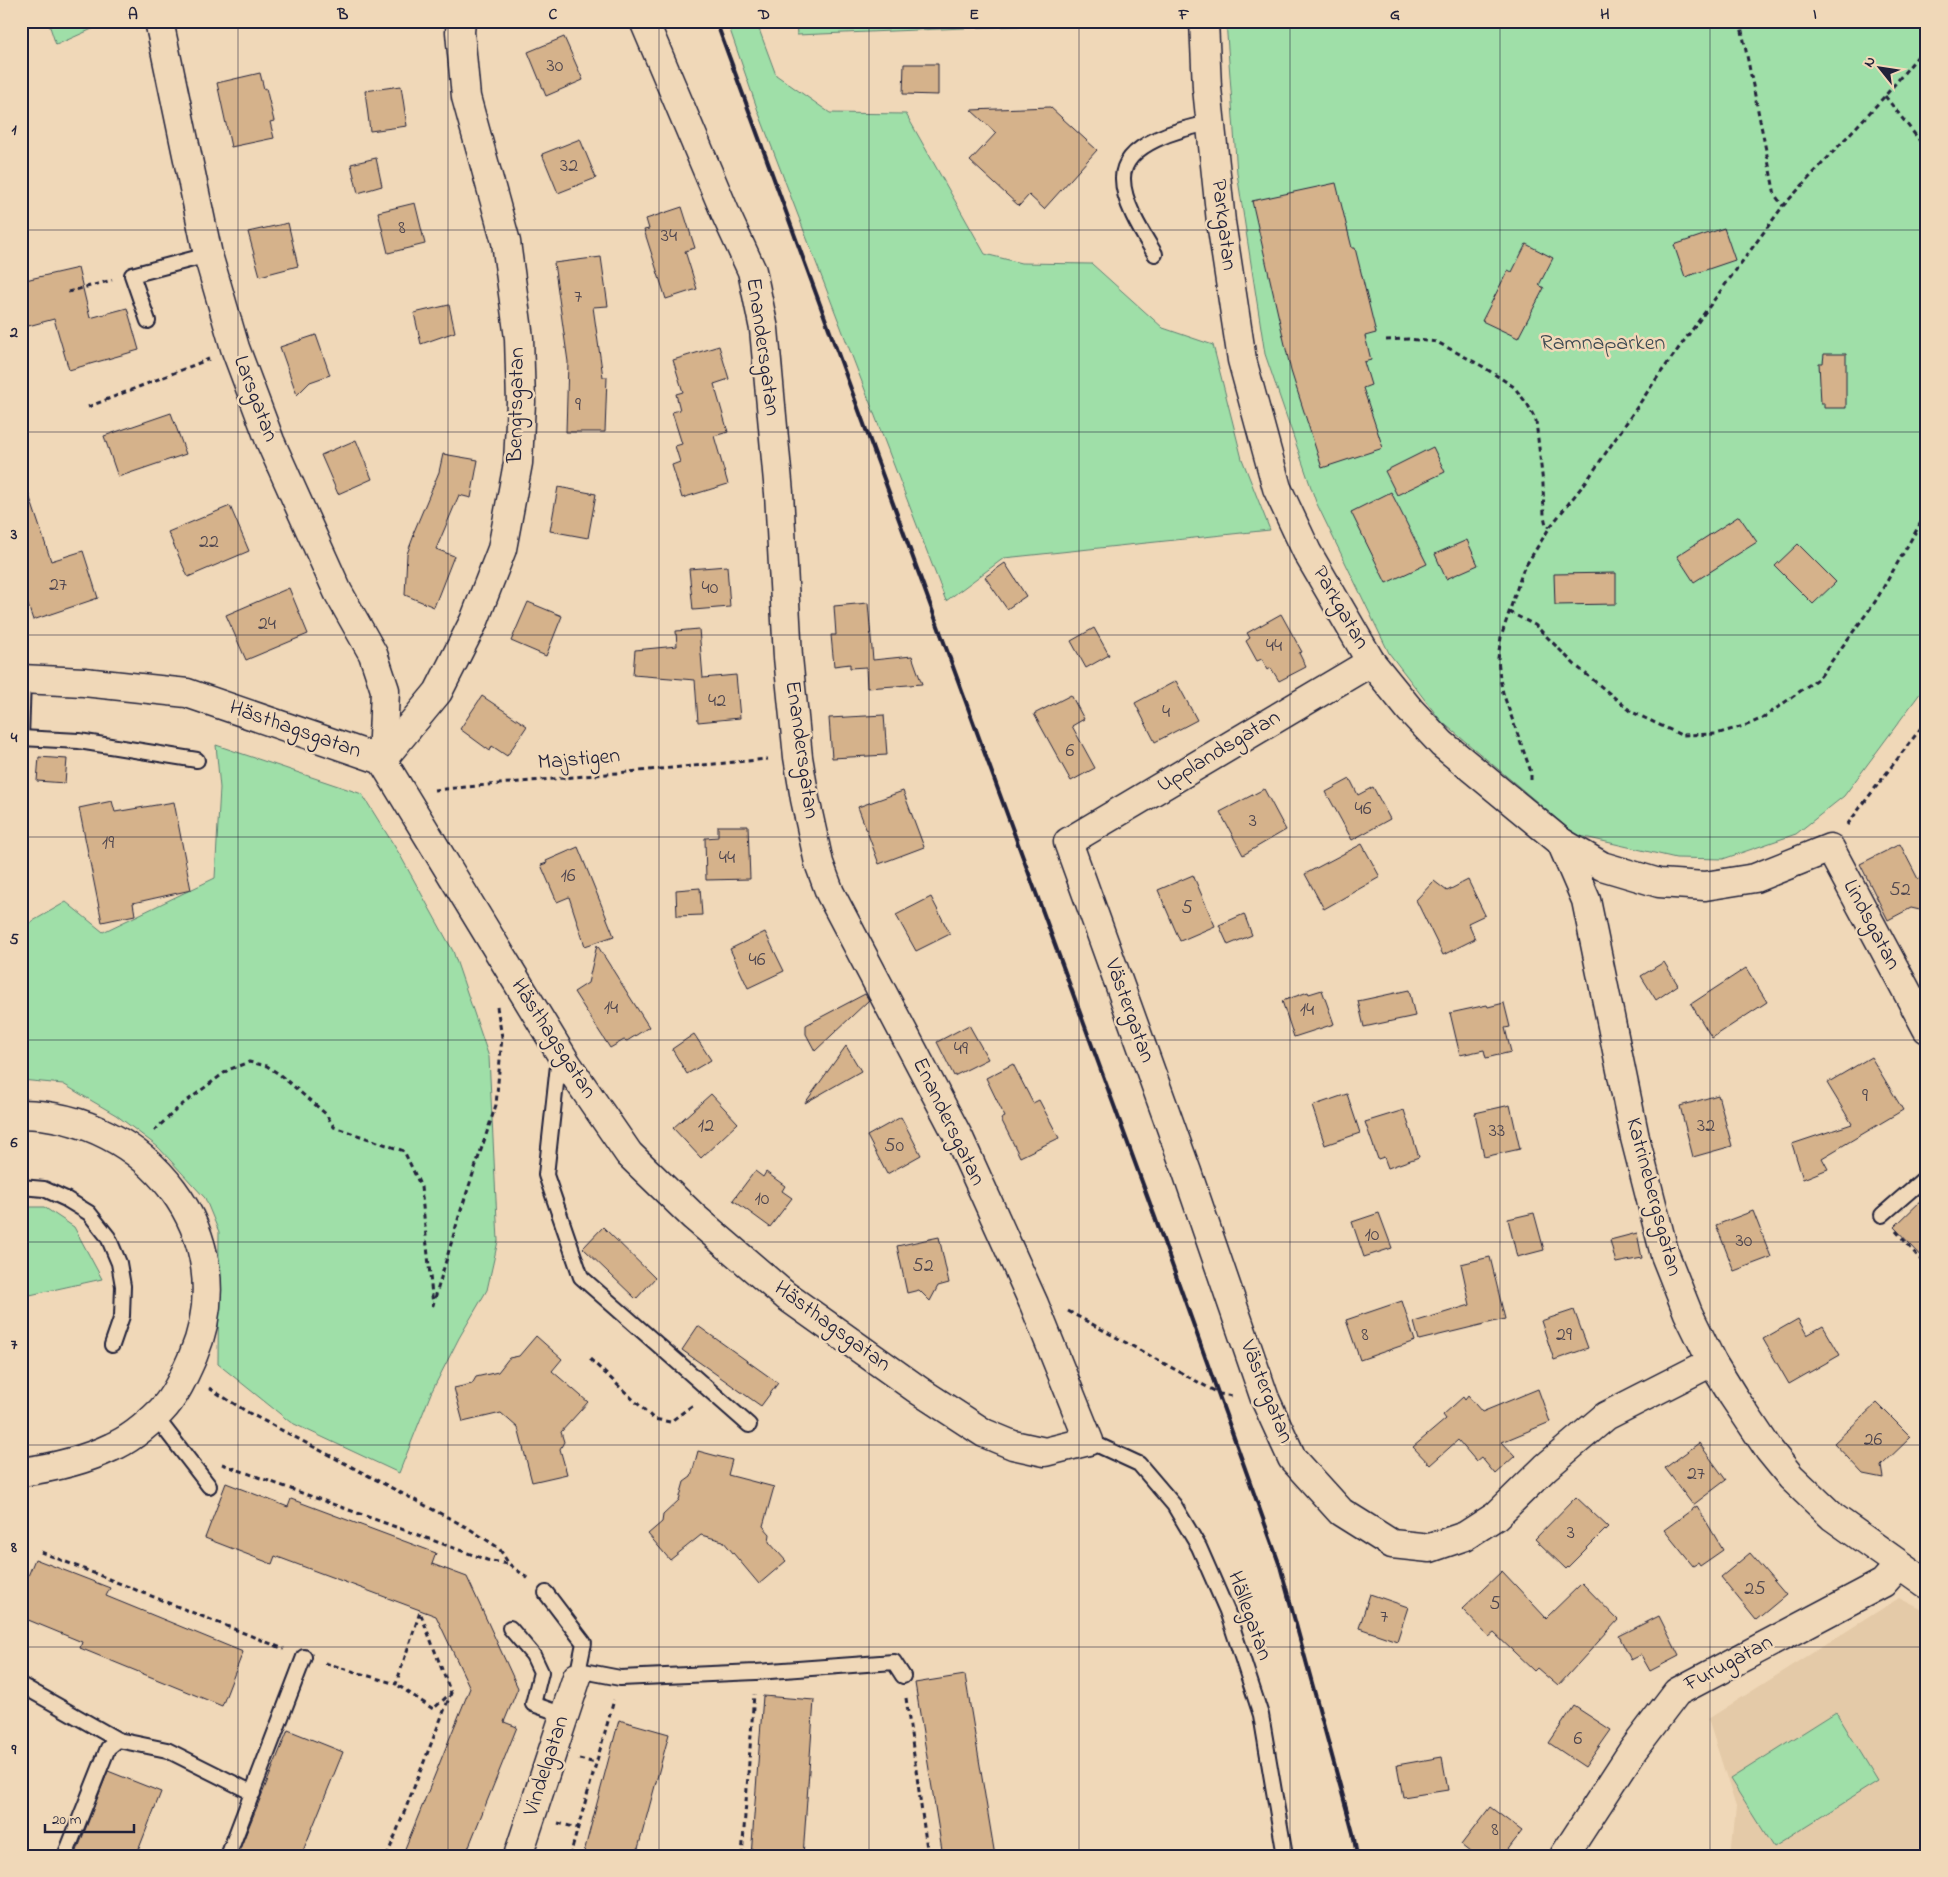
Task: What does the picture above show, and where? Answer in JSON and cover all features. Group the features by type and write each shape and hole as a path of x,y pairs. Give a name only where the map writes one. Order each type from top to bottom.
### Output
{"street":[{"name":"Larsgatan","path":"159,21 208,255 235,348 270,441 338,592 374,654 385,690 382,760"},
{"name":"Bengtsgatan","path":"382,760 438,692 474,621 502,549 518,463 522,402 519,338 506,242 466,97 460,32 461,21"},
{"name":"Enandersgatan","path":"644,21 727,217 752,271 764,329 779,493 788,657 798,757 819,863 830,893 959,1138 1034,1304 1089,1441"},
{"name":"Parkgatan","path":"1204,21 1211,123 1221,222 1242,360 1277,488 1307,552 1371,662 1410,710 1442,744 1561,842 1602,866 1659,883 1705,886 1755,878 1830,848"},
{"name":"Upplandsgatan","path":"1068,842 1371,662"},
{"name":"Hästhagsgatan","path":"22,679 84,682 187,693 382,760 491,942 560,1052 629,1154 694,1217 786,1296 921,1392 984,1433 1013,1445 1045,1452 1089,1441"},
{"name":"Västergatan","path":"1068,842 1187,1172 1266,1399 1292,1458 1341,1512 1392,1544 1430,1548 1465,1536 1496,1516 1546,1467 1606,1416 1712,1362"},
{"name":"Katrinebergsgatan","path":"1561,842 1586,900 1635,1138 1664,1255 1688,1313 1712,1362 1769,1450 1791,1477 1833,1517 1927,1584"},
{"name":"Lindsgatan","path":"1830,848 1927,1028"},
{"path":"21,1114 84,1123 134,1151 169,1184 190,1216 202,1248 207,1285 205,1316 201,1336 185,1374 162,1410 113,1447 51,1468 21,1472"},
{"name":"Furugatan","path":"1564,1856 1633,1750 1677,1692 1884,1583 1898,1565"},
{"name":"Vindelgatan","path":"518,1856 578,1673"}],"lane":[{"path":"1155,254 1138,225 1127,198 1123,180 1125,167 1134,154 1162,137 1185,127 1211,123"},
{"path":"148,321 132,274 208,255"},
{"path":"22,679 21,738 80,741 197,760"},
{"path":"560,1052 546,1175 581,1277 750,1425"},
{"path":"1882,1215 1927,1176"},
{"path":"21,1187 44,1189 66,1198 89,1213 108,1237 119,1263 123,1286 122,1316 112,1345"},
{"path":"155,1416 209,1486"},
{"name":"Hällegatan","path":"1089,1441 1139,1464 1174,1505 1199,1547 1227,1610 1261,1715 1285,1856"},
{"path":"546,1593 584,1642 578,1673 620,1678 756,1672 894,1662 903,1676"},
{"path":"510,1628 534,1655 541,1672 533,1704 564,1715"},
{"path":"228,1856 304,1657"},
{"path":"21,1685 118,1740 167,1750 252,1793"},
{"path":"65,1856 108,1748 118,1740"}],"path":[{"path":"1740,21 1775,195 1783,206"},
{"path":"1519,808 1530,789 1531,772 1500,679 1499,651 1501,637 1523,570 1550,527 1588,479 1659,375 1783,206 1885,96 1927,45"},
{"path":"1885,96 1927,150"},
{"path":"68,292 132,274"},
{"path":"1386,340 1408,339 1437,342 1482,366 1514,387 1528,405 1536,421 1544,484 1544,516 1546,525 1550,527"},
{"path":"88,407 235,348"},
{"path":"1509,612 1535,625 1575,665 1632,712 1681,735 1716,734 1747,725 1762,718 1820,677 1875,602 1927,512"},
{"path":"1830,848 1927,720"},
{"name":"Majstigen","path":"408,801 436,789 755,760"},
{"path":"134,1151 179,1107 228,1070 249,1062 267,1066 326,1114 334,1126 404,1152 421,1187 433,1305 460,1213 496,1105 502,1037 496,1004"},
{"path":"1882,1215 1927,1267"},
{"path":"1063,1308 1220,1394 1266,1399"},
{"path":"590,1359 654,1419 670,1422 712,1392"},
{"path":"181,1450 487,1560 509,1564 499,1548 468,1528 249,1413 185,1374"},
{"path":"41,1552 304,1657 396,1684 433,1709 451,1693"},
{"path":"388,1856 451,1693 420,1612 396,1684"},
{"path":"742,1856 756,1672"},
{"path":"903,1676 928,1856"},
{"path":"570,1856 620,1678"}],"shaded area":[{"path":"1899,1598 1927,1612 1927,1856 1731,1856 1736,1807 1708,1719"}],"green space":[{"path":"48,21 107,21 108,22 56,45"},
{"path":"727,21 756,21 776,75 830,113 906,114 985,254 1021,263 1092,264 1163,328 1213,345 1242,459 1270,530 1004,558 946,601 758,111"},
{"path":"796,21 1084,21 1084,23 797,35"},
{"name":"Ramnaparken","path":"1226,21 1927,21 1927,684 1844,796 1796,834 1723,859 1676,858 1576,835 1441,721 1389,653 1316,502 1265,354 1237,173"},
{"path":"216,745 362,794 400,855 453,951 489,1057 498,1241 487,1290 459,1338 431,1393 399,1473 290,1422 218,1364 219,1232 205,1198 158,1147 116,1115 63,1084 21,1080 21,920 26,925 66,902 103,932 215,878 220,788"},
{"path":"21,1207 44,1207 74,1227 102,1279 21,1297"},
{"path":"1836,1712 1878,1781 1773,1847 1730,1779"}],"building":[{"path":"564,37 583,80 546,96 528,52"},
{"path":"904,64 938,64 938,95 903,94"},
{"path":"260,73 264,89 266,88 274,121 270,122 274,138 231,147 217,83"},
{"path":"401,86 407,126 370,131 365,91"},
{"path":"1050,107 1097,150 1044,209 1029,195 1019,206 970,161 996,133 971,110"},
{"path":"580,139 596,178 558,193 542,154"},
{"path":"376,158 382,186 358,193 351,164"},
{"path":"1336,183 1352,248 1355,248 1376,333 1365,336 1371,360 1364,362 1371,385 1363,388 1383,448 1322,468 1291,371 1252,201"},
{"path":"415,203 425,244 388,253 378,212"},
{"path":"682,207 695,248 685,251 697,289 666,299 644,230 649,229 646,219"},
{"path":"288,223 298,266 260,276 248,232"},
{"path":"1724,228 1735,260 1685,277 1674,245"},
{"path":"1526,244 1553,258 1539,285 1544,288 1518,338 1482,321 1508,270 1512,272"},
{"path":"601,257 608,306 593,307 603,377 607,377 605,432 566,432 568,362 554,263"},
{"path":"78,268 90,318 127,308 139,350 69,370 54,319 21,328 21,281"},
{"path":"449,305 455,332 421,344 414,313"},
{"path":"316,335 330,375 310,382 297,395 280,347"},
{"path":"719,346 729,379 714,384 728,432 714,436 728,484 682,498 672,465 680,462 675,446 682,444 672,412 680,410 676,394 683,392 673,360"},
{"path":"1824,354 1846,354 1846,408 1824,408 1824,403 1821,403 1819,363 1823,363"},
{"path":"171,413 186,454 118,477 104,436"},
{"path":"356,440 372,479 338,494 321,455"},
{"path":"1433,447 1445,472 1397,495 1385,471"},
{"path":"443,454 478,460 471,498 459,495 436,549 454,556 434,607 405,595 407,554 413,534 439,472"},
{"path":"21,486 26,486 51,561 83,551 98,598 33,620 21,584"},
{"path":"558,487 596,494 588,538 550,531"},
{"path":"1391,492 1427,564 1386,583 1351,512"},
{"path":"230,506 249,551 188,577 168,532"},
{"path":"1739,516 1757,542 1694,582 1677,556"},
{"path":"1467,540 1478,565 1446,579 1435,554"},
{"path":"1798,544 1836,582 1813,604 1775,566"},
{"path":"1005,563 1026,596 1007,609 985,577"},
{"path":"727,566 730,607 693,610 689,569"},
{"path":"1616,573 1616,604 1555,605 1554,574"},
{"path":"289,588 308,634 246,660 226,615"},
{"path":"528,602 562,616 546,656 511,641"},
{"path":"868,603 873,660 912,656 922,684 867,688 866,667 850,668 850,664 834,666 831,635 836,635 834,606"},
{"path":"1281,614 1302,652 1299,653 1306,667 1279,681 1271,668 1268,670 1262,659 1257,661 1246,641 1250,638 1247,633"},
{"path":"1094,628 1109,655 1086,668 1071,641"},
{"path":"699,629 703,678 736,675 740,718 698,722 695,680 633,675 635,650 677,646 676,631"},
{"path":"1176,681 1197,720 1155,742 1135,703"},
{"path":"1071,695 1084,719 1072,726 1095,768 1071,781 1034,714"},
{"path":"482,696 527,726 507,756 492,746 490,751 460,729"},
{"path":"884,715 887,755 832,758 829,718"},
{"path":"39,757 67,759 65,783 37,781"},
{"path":"1350,779 1358,795 1373,787 1390,819 1352,840 1326,792"},
{"path":"1264,789 1286,830 1243,855 1220,812"},
{"path":"903,791 924,847 879,864 858,807"},
{"path":"112,801 115,812 174,802 191,890 133,903 135,915 102,922 79,808"},
{"path":"718,826 748,826 750,879 706,880 705,838 718,837"},
{"path":"1362,844 1380,877 1324,909 1305,874"},
{"path":"1900,844 1918,879 1927,875 1927,901 1923,903 1920,910 1911,908 1888,920 1860,864"},
{"path":"578,847 614,936 585,946 569,897 557,902 541,865"},
{"path":"1193,875 1215,926 1180,941 1158,890"},
{"path":"1468,880 1485,915 1468,923 1475,939 1443,955 1416,900 1434,881 1447,891"},
{"path":"700,888 702,915 677,916 676,890"},
{"path":"931,897 950,934 916,951 896,915"},
{"path":"1244,914 1252,935 1228,945 1219,925"},
{"path":"765,932 784,971 748,988 730,949"},
{"path":"597,945 649,1027 627,1041 624,1040 610,1048 574,992 588,983"},
{"path":"1664,962 1678,985 1656,1000 1641,976"},
{"path":"1746,968 1767,1002 1712,1038 1691,1004"},
{"path":"1322,990 1334,1024 1294,1037 1282,1001 1308,992 1309,994"},
{"path":"1409,990 1415,1016 1364,1027 1358,1001"},
{"path":"865,994 869,1000 815,1051 806,1034 806,1025"},
{"path":"1504,1003 1510,1027 1505,1028 1511,1052 1486,1058 1484,1050 1460,1055 1450,1013"},
{"path":"969,1025 988,1059 954,1076 937,1042"},
{"path":"694,1034 711,1060 687,1074 672,1049"},
{"path":"846,1046 861,1071 805,1103"},
{"path":"1871,1057 1903,1110 1822,1158 1828,1169 1803,1179 1792,1144 1852,1124 1827,1083"},
{"path":"1013,1064 1033,1103 1039,1100 1059,1138 1020,1157 1001,1119 1005,1117 986,1078"},
{"path":"711,1094 738,1123 701,1158 673,1128"},
{"path":"1347,1094 1360,1133 1325,1145 1312,1106"},
{"path":"1718,1095 1732,1146 1693,1157 1680,1106"},
{"path":"1510,1105 1520,1149 1484,1157 1475,1113"},
{"path":"1404,1110 1419,1157 1388,1168 1384,1157 1378,1159 1365,1122"},
{"path":"901,1117 921,1155 887,1174 867,1136"},
{"path":"755,1171 763,1177 766,1172 785,1186 782,1191 792,1198 770,1227 733,1200"},
{"path":"1927,1195 1927,1262 1894,1227"},
{"path":"1753,1211 1771,1257 1734,1271 1716,1225"},
{"path":"1379,1213 1392,1248 1364,1257 1352,1222"},
{"path":"1534,1213 1544,1250 1517,1257 1508,1219"},
{"path":"603,1227 655,1278 636,1299 583,1248"},
{"path":"1637,1233 1642,1258 1616,1263 1610,1240"},
{"path":"939,1237 949,1283 938,1286 930,1301 919,1290 907,1293 897,1246"},
{"path":"1490,1257 1505,1319 1419,1340 1414,1322 1470,1305 1461,1264"},
{"path":"1402,1301 1415,1341 1360,1360 1346,1320"},
{"path":"1574,1310 1588,1348 1554,1360 1541,1321"},
{"path":"1798,1319 1807,1335 1823,1326 1840,1355 1789,1384 1763,1339"},
{"path":"698,1326 778,1383 761,1406 682,1350"},
{"path":"536,1336 562,1359 552,1371 588,1402 561,1432 564,1442 560,1449 567,1474 532,1482 518,1428 501,1413 463,1422 454,1388 472,1384 476,1377 498,1372 509,1358 519,1356"},
{"path":"1538,1389 1550,1422 1502,1442 1515,1456 1495,1474 1481,1457 1476,1461 1458,1440 1430,1465 1413,1447 1446,1419 1443,1415 1463,1397 1465,1400 1468,1396 1482,1412"},
{"path":"1877,1403 1911,1437 1881,1466 1883,1478 1863,1474 1834,1443"},
{"path":"1699,1443 1726,1480 1693,1505 1665,1468"},
{"path":"698,1451 732,1460 728,1475 774,1487 763,1526 770,1534 769,1542 786,1561 759,1584 723,1541 701,1535 670,1560 648,1534 662,1522 663,1515 679,1500 684,1482 691,1477"},
{"path":"226,1483 288,1507 291,1499 436,1553 432,1564 467,1577 518,1688 504,1722 517,1727 465,1856 402,1856 470,1688 436,1616 275,1556 272,1564 205,1538"},
{"path":"1576,1497 1608,1527 1566,1569 1535,1539"},
{"path":"1697,1506 1723,1550 1700,1566 1698,1563 1693,1566 1664,1530"},
{"path":"1750,1553 1786,1595 1756,1620 1721,1577"},
{"path":"35,1559 110,1588 106,1596 243,1652 222,1706 80,1648 82,1642 21,1617 21,1593"},
{"path":"1502,1571 1546,1618 1582,1583 1618,1620 1558,1686 1537,1668 1534,1671 1494,1633 1489,1637 1462,1609"},
{"path":"1370,1594 1408,1607 1397,1641 1359,1628"},
{"path":"1659,1616 1679,1656 1650,1671 1641,1655 1631,1660 1619,1636"},
{"path":"965,1675 995,1856 943,1856 915,1683"},
{"path":"763,1696 814,1700 803,1856 751,1856"},
{"path":"1574,1706 1611,1730 1585,1767 1549,1743"},
{"path":"619,1720 669,1734 636,1856 583,1856"},
{"path":"288,1730 343,1752 301,1856 237,1856"},
{"path":"1442,1757 1448,1790 1403,1797 1397,1765"},
{"path":"108,1771 161,1792 136,1856 75,1856"},
{"path":"1490,1807 1522,1831 1503,1856 1475,1856 1461,1845"}],"railway":[{"path":"716,21 1156,1220 1280,1566 1353,1833 1357,1856"}]}
